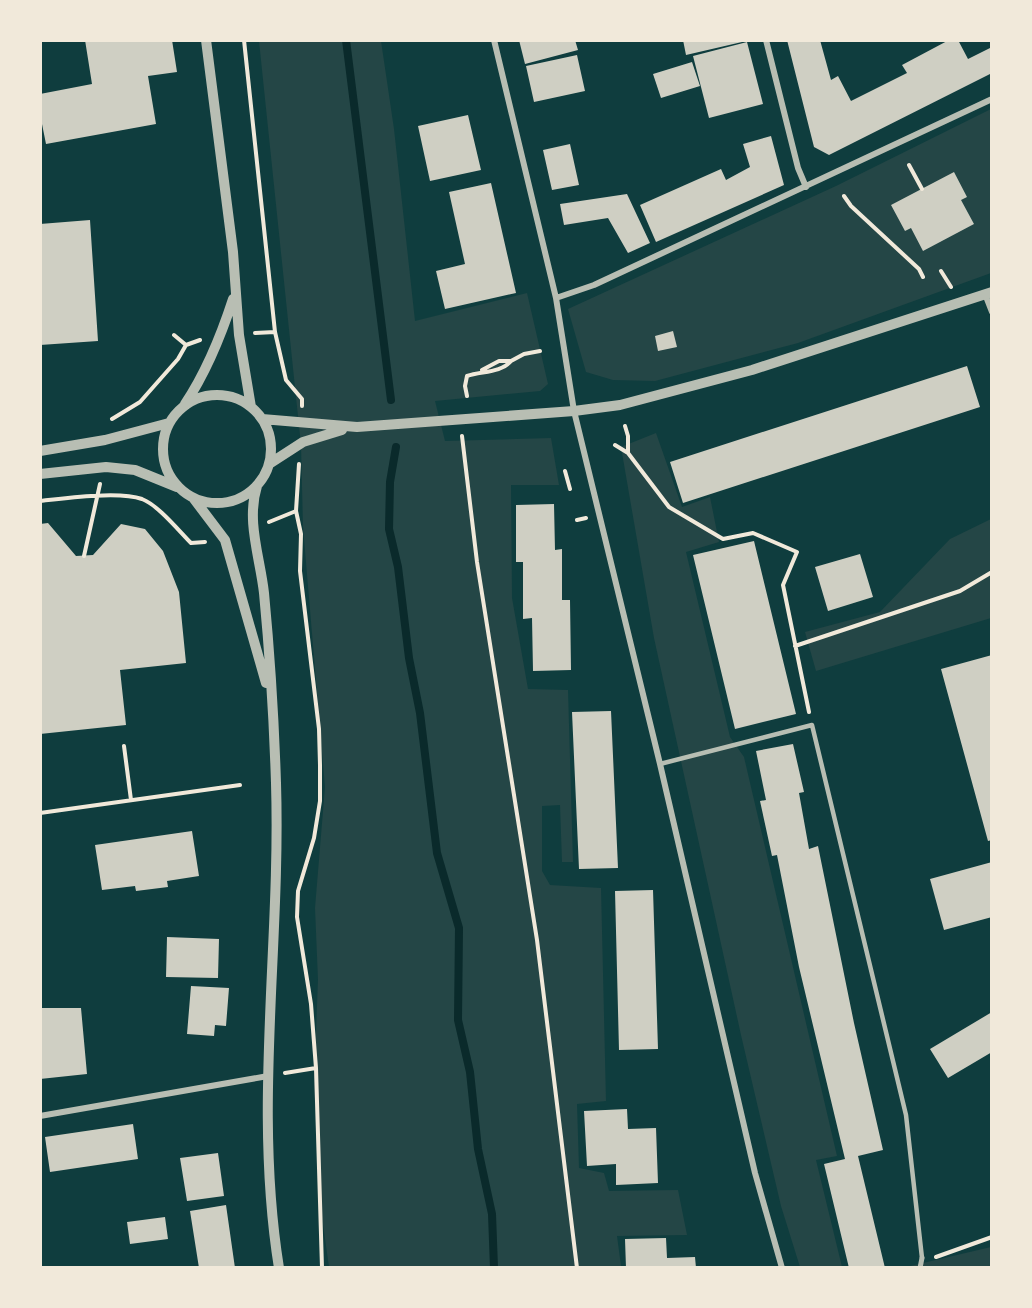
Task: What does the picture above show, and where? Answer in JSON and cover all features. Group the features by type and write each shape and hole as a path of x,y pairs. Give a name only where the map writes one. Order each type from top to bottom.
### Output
{"street":[{"path":"206,40 232,243 239,335 251,407"},
{"path":"494,40 556,298 574,411 660,764 755,1173 782,1268"},
{"path":"766,40 798,168 806,187"},
{"path":"556,298 594,285 992,99"},
{"path":"178,487 168,473 163,453 169,423 183,406 207,368 235,292"},
{"path":"262,419 327,430 574,411 620,405 723,379 988,293 992,312"},
{"path":"183,406 201,397 215,394 235,398 251,407 262,419 271,440 269,464 257,486 253,500 253,529 262,576 276,802 267,1164 271,1217 279,1268"},
{"path":"40,451 105,440 169,423"},
{"path":"269,464 327,430"},
{"path":"40,474 115,468 135,470 178,487 194,498 225,540 241,589 271,704"},
{"path":"194,498 220,503 239,498 257,486"},
{"path":"40,1116 268,1076"}],"lane":[{"path":"660,764 812,725 906,1115 921,1263"}],"path":[{"path":"239,335 275,332 244,40"},
{"path":"909,165 922,189"},
{"path":"844,196 851,206 919,268 924,277"},
{"path":"941,271 951,287"},
{"path":"174,335 186,345"},
{"path":"107,423 140,402 178,359 186,345 221,335"},
{"path":"482,371 501,369 524,354 540,351"},
{"path":"467,396 465,386 467,376 482,371 499,361 511,361"},
{"path":"460,419 477,562 537,940 577,1268"},
{"path":"625,426 628,436 628,453"},
{"path":"615,445 628,453 669,507 723,539 753,532 797,552 783,585 812,725"},
{"path":"565,471 570,489"},
{"path":"40,501 96,495 143,500 170,521 191,543"},
{"path":"84,556 96,495"},
{"path":"296,512 301,534 300,571 319,729 320,801 310,857 296,904 297,928 311,1004 316,1068 322,1268"},
{"path":"795,646 960,591 992,572"},
{"path":"124,746 130,800"},
{"path":"40,813 240,785"},
{"path":"268,1076 316,1068"},
{"path":"921,1263 992,1237"}],"shaded area":[{"path":"259,41 381,41 394,129 415,321 527,293 548,384 540,391 435,401 445,441 551,438 559,485 511,485 512,598 528,689 568,690 573,862 562,862 560,805 542,806 542,871 550,885 601,888 606,1101 577,1104 579,1168 604,1173 609,1191 678,1190 687,1235 617,1236 621,1266 329,1267 319,1196 314,1084 318,980 315,908 325,787 303,527 301,445"},
{"path":"991,109 991,273 798,343 655,381 613,380 586,372 568,309 836,186"},
{"path":"656,433 682,507 710,497 719,542 686,552 730,737 744,757 837,1156 816,1160 842,1267 800,1267 781,1206 741,1035 654,638 621,447"},
{"path":"991,519 991,618 816,671 805,632 880,612 950,539"},
{"path":"991,1247 991,1267 906,1267"}],"building":[{"path":"85,40 172,40 177,72 148,76 156,124 46,144 40,114 40,94 92,84"},
{"path":"519,40 575,40 578,50 525,64"},
{"path":"683,40 741,40 742,42 686,55"},
{"path":"787,40 820,40 831,80 838,76 851,101 907,73 902,65 949,40 958,40 968,59 992,47 992,73 829,155 814,147"},
{"path":"747,42 763,104 709,118 693,56"},
{"path":"577,55 585,91 534,102 526,66"},
{"path":"692,62 700,86 661,98 653,74"},
{"path":"468,115 481,170 430,181 418,126"},
{"path":"771,136 784,185 656,242 640,205 721,169 726,180 750,167 743,144"},
{"path":"570,144 579,185 552,190 543,150"},
{"path":"954,172 967,197 961,200 974,224 923,251 911,228 905,231 891,205"},
{"path":"491,183 516,293 445,309 436,271 465,264 449,192"},
{"path":"627,194 650,243 628,253 608,218 564,225 560,204"},
{"path":"90,220 98,341 40,345 40,224"},
{"path":"673,331 677,347 658,351 655,336"},
{"path":"967,366 980,407 683,503 670,462"},
{"path":"554,504 555,550 562,549 562,600 570,600 571,670 533,671 532,618 523,619 523,562 516,562 516,505"},
{"path":"48,523 76,556 93,555 121,524 145,529 163,551 179,592 186,663 120,670 126,725 40,734 40,524"},
{"path":"754,541 796,714 735,729 693,555"},
{"path":"860,554 873,597 828,611 815,567"},
{"path":"992,655 992,840 988,841 941,669"},
{"path":"611,711 618,868 579,869 572,712"},
{"path":"793,744 804,792 799,793 809,849 818,846 854,1023 883,1150 858,1156 885,1268 849,1268 824,1164 845,1159 799,967 777,855 772,856 760,801 766,800 756,751"},
{"path":"192,831 199,876 167,881 168,887 136,891 135,886 102,890 95,845"},
{"path":"992,862 992,917 944,930 930,879"},
{"path":"653,890 658,1049 619,1050 615,891"},
{"path":"167,937 219,939 218,978 166,977"},
{"path":"191,986 229,988 226,1026 215,1025 214,1036 187,1034"},
{"path":"40,1008 81,1008 87,1074 40,1079"},
{"path":"992,1012 992,1052 948,1078 930,1049"},
{"path":"627,1109 628,1129 656,1128 658,1183 616,1185 616,1164 587,1166 584,1111"},
{"path":"133,1124 138,1159 50,1172 45,1137"},
{"path":"218,1153 224,1196 187,1201 180,1158"},
{"path":"226,1205 235,1268 199,1268 190,1211"},
{"path":"165,1217 168,1239 130,1244 127,1222"},
{"path":"666,1238 667,1258 695,1257 696,1268 626,1268 625,1239"}],"waterway":[{"path":"346,40 391,400"},
{"path":"396,447 390,482 389,529 398,567 409,658 420,713 437,853 459,928 458,1020 470,1072 478,1149 492,1214 494,1268"}]}
